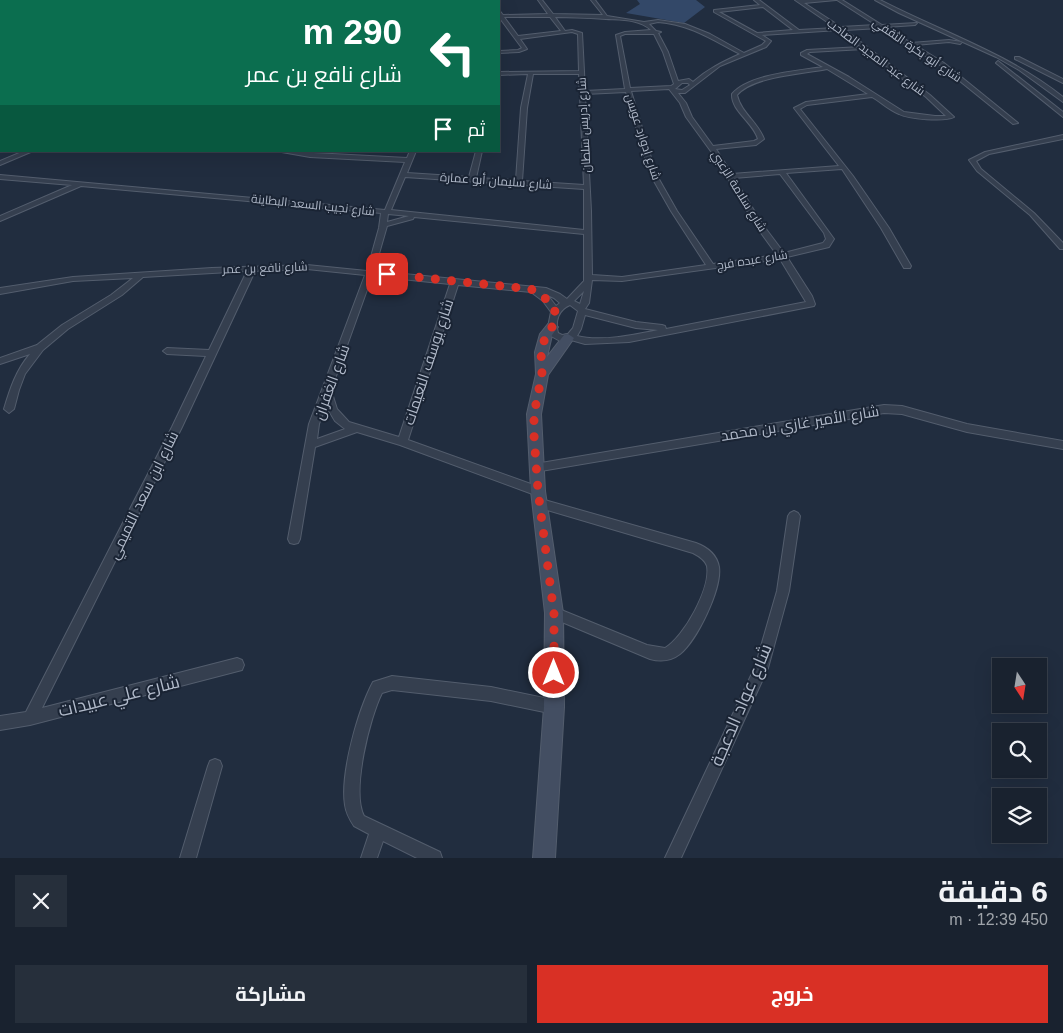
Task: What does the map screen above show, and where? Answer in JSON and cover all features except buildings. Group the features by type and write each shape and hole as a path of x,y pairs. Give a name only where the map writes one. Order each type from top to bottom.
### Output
{"street":[{"path":"540,0 564,32"},
{"path":"592,0 603,15"},
{"path":"756,0 797,30"},
{"path":"799,1 834,0"},
{"name":"شارع أبو بكرة الثقفي","path":"839,0 948,68 1015,122"},
{"path":"877,0 1010,61 1032,75 1063,100"},
{"path":"889,0 989,44"},
{"name":"شارع عبد المجيد الصاحب","path":"799,1 839,28 928,96 950,114 950,117 906,115 872,95"},
{"path":"683,103 685,91 718,65 769,43 768,39 715,11 763,6"},
{"path":"500,16 603,15 647,23 662,22 691,26 743,54"},
{"path":"580,16 603,15 625,18 647,23 657,32"},
{"path":"500,16 524,44 525,49 517,52 500,52"},
{"path":"758,34 797,30 915,24"},
{"name":"شارع إدريس سلطان","path":"564,32 577,31 580,33 587,187 588,279 587,298 581,310"},
{"path":"517,38 564,32"},
{"name":"شارع سلامة الزعبي","path":"657,32 674,76 674,88 689,116 712,148 760,226 804,289 810,304 673,330"},
{"name":"شارع إدوارد عويس","path":"657,32 618,35 628,90 656,181 710,267"},
{"path":"912,44 954,41 1004,64 1063,115"},
{"path":"864,48 803,53 806,57 839,73 872,95"},
{"path":"1013,56 1063,81"},
{"path":"712,148 752,144 761,139 757,130 736,103 734,95 737,89 750,83 826,68"},
{"path":"500,73 581,72"},
{"path":"519,183 524,108 531,73"},
{"path":"674,76 693,85"},
{"path":"674,88 685,81 700,78"},
{"path":"583,93 674,88 685,91"},
{"path":"872,95 806,104 797,108 844,167 885,228 907,266"},
{"path":"1063,138 987,153 972,160 979,170 1032,214 1063,247"},
{"path":"2,173 3,163 28,152"},
{"path":"286,152 310,156 341,154 409,160"},
{"name":"شارع الغفران","path":"294,539 314,424 370,272 385,226 387,212 413,152"},
{"path":"472,179 479,152"},
{"path":"730,176 844,167"},
{"name":"شارع عبده فرج","path":"588,279 622,279 710,267 782,256 826,245 830,239 827,233 781,171"},
{"name":"شارع نجيب السعد البطاينة","path":"2,173 39,180 586,232"},
{"name":"شارع سليمان أبو عمارة","path":"404,175 587,187"},
{"path":"0,220 81,184"},
{"path":"385,226 399,220 430,216"},
{"name":"شارع نافع بن عمر","path":"0,291 73,279 307,266 531,289 552,294 567,303"},
{"name":"شارع ابن سعد التميمي","path":"30,718 177,427 210,353 252,269"},
{"path":"9,409 17,380 26,363 38,348 82,317 124,291 140,275"},
{"path":"588,279 567,303 558,306 555,310 552,327 556,336 585,341 612,340 673,330"},
{"name":"شارع يوسف النعيمات","path":"402,442 455,282"},
{"path":"531,289 546,299 555,310"},
{"path":"567,303 576,305 581,310 636,326 673,330"},
{"path":"542,374 570,337 576,332 581,310"},
{"path":"544,858 554,707 554,614 535,468 534,414 542,374 541,352 548,330 552,327"},
{"path":"0,361 38,348"},
{"path":"167,351 210,353"},
{"path":"327,390 328,399 336,416 340,421 355,429 402,442 539,498 696,548 705,553 713,568 712,580 689,636 676,649 667,654 655,654 640,649 554,614"},
{"name":"شارع الأمير غازي بن محمد","path":"535,468 884,409 902,410 966,428 1063,444"},
{"path":"310,445 355,429"},
{"name":"شارع عواد الدعجة","path":"673,858 761,668 783,591 794,516"},
{"name":"شارع علي عبيدات","path":"0,723 30,718 237,665"},
{"path":"434,858 359,821 354,812 352,800 357,754 376,691 381,685 392,682 491,694 554,707"},
{"path":"188,858 215,766"},
{"path":"369,858 378,831"}],"water":[{"path":"637,0 696,0 705,7 684,23 626,13 640,4"}],"route":[{"path":"387,274 531,289 546,299 555,310 552,327 546,334 541,352 542,374 534,414 535,468 554,614 554,673"}]}
